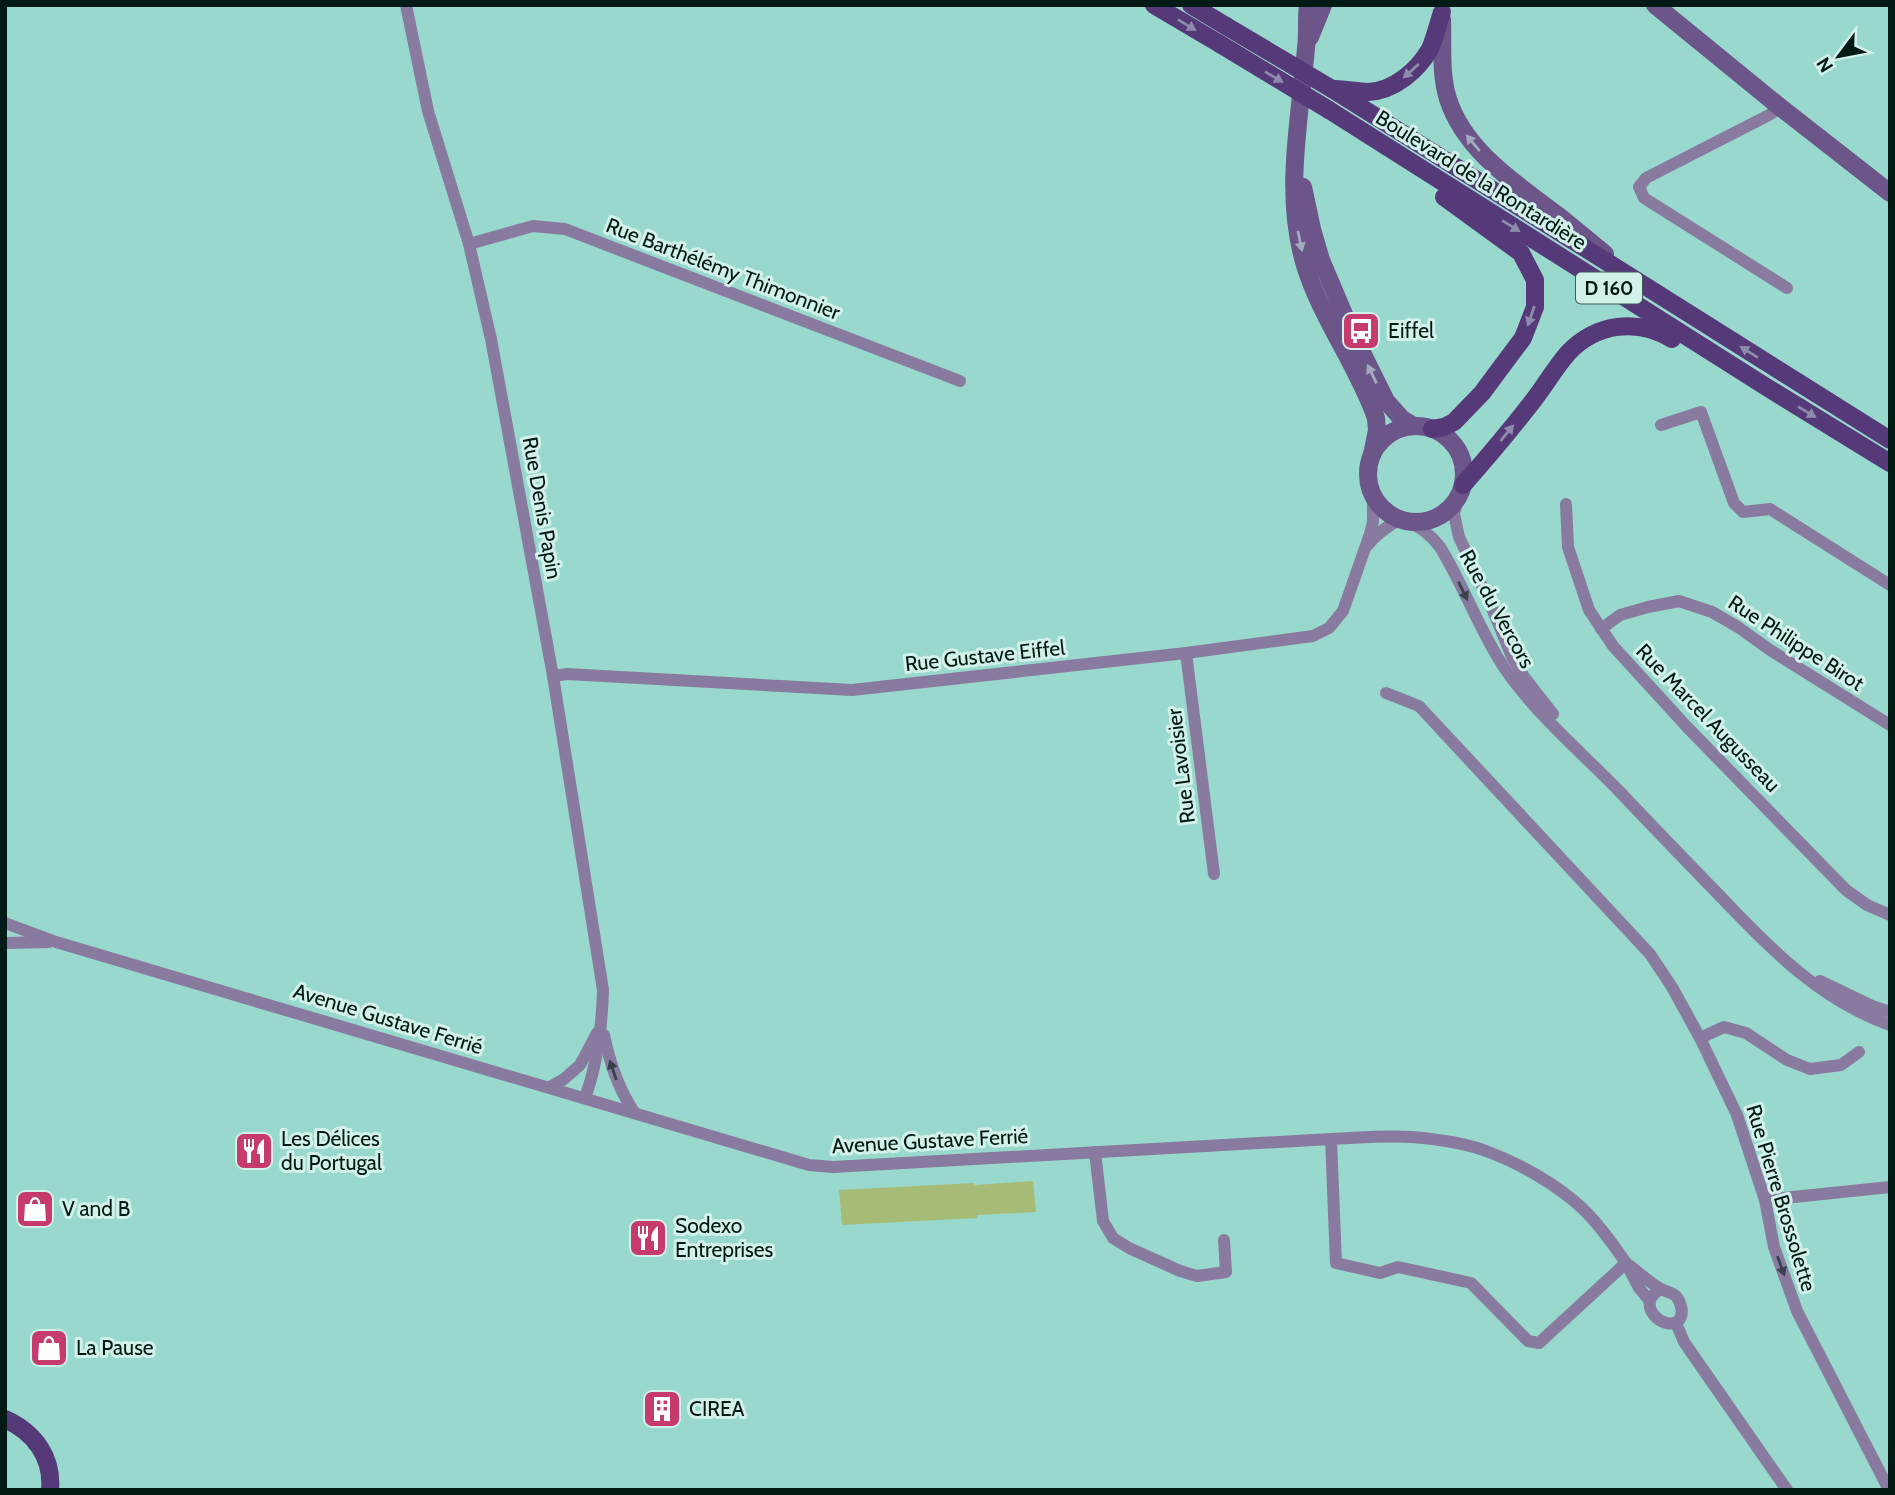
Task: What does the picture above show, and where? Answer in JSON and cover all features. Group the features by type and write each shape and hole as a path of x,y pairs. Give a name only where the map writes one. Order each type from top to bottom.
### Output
{"main road":[{"name":"Boulevard de la Rontardière","path":"1154,5 1329,110 1890,463"},
{"name":"Boulevard de la Rontardière","path":"1191,5 1332,89 1890,440"},
{"path":"1332,89 1370,92 1391,86 1407,76 1431,47 1442,9"},
{"path":"1386,147 1411,173 1521,253 1535,280 1535,307 1523,338 1482,393 1461,415 1444,427 1432,429"},
{"path":"1460,491 1568,353 1586,338 1609,327 1635,326 1661,332 1727,372 1768,388"},
{"path":"12,1422 35,1439 46,1457 52,1486"}],"street":[{"name":"Rue Denis Papin","path":"406,5 428,111 469,244 491,339 553,676 603,990 603,1024 609,1059 615,1079 634,1112"},
{"path":"1308,5 1307,47 1294,177 1297,231 1305,264 1321,304 1376,418 1377,430 1368,468 1368,483 1382,508 1403,520 1422,522 1436,518 1448,509 1460,491 1464,471 1461,457 1454,445 1432,429 1414,426 1401,428 1388,434 1372,455"},
{"path":"1307,47 1323,5"},
{"path":"1655,5 1890,193"},
{"path":"1442,9 1443,73 1448,98 1459,125 1477,148 1499,169 1637,282"},
{"path":"1780,107 1646,178 1639,187 1644,198 1787,288"},
{"path":"1297,149 1306,203 1321,260 1349,326 1386,401 1402,419 1414,426"},
{"name":"Rue Barthélémy Thimonnier","path":"469,244 533,226 565,229 960,381"},
{"path":"1661,425 1701,412 1734,503 1743,513 1770,509 1890,585"},
{"name":"Rue du Vercors","path":"1460,491 1454,514 1455,527 1512,657 1538,695 1609,782"},
{"name":"Rue Gustave Eiffel","path":"553,676 566,674 852,690 1186,653 1313,636 1329,628 1343,611 1366,548 1373,521 1373,496"},
{"name":"Rue Marcel Augusseau","path":"1566,504 1568,547 1589,610 1612,646 1846,890 1867,905 1890,915"},
{"name":"Rue Gustave Eiffel","path":"1366,548 1374,537 1403,520"},
{"name":"Rue du Vercors","path":"1403,520 1422,528 1432,536 1505,669 1533,703 1609,782 1774,952 1834,999 1890,1025"},
{"name":"Rue Philippe Birot","path":"1601,629 1620,615 1679,601 1713,612 1890,725"},
{"name":"Rue Lavoisier","path":"1186,653 1214,874"},
{"name":"Rue Pierre Brossolette","path":"1386,693 1419,706 1642,945 1672,988 1700,1038 1737,1115 1765,1200 1774,1247 1797,1311 1890,1488"},
{"name":"Avenue Gustave Ferrié","path":"5,923 56,942 808,1165 833,1167 1331,1139 1409,1137 1450,1142 1486,1151 1521,1167 1582,1208 1611,1241 1649,1300"},
{"name":"Avenue Gustave Ferrié","path":"5,943 56,942"},
{"name":"Rue du Vercors","path":"1794,969 1890,1012"},
{"name":"Rue Denis Papin","path":"550,1087 580,1065 603,1024"},
{"name":"Rue Denis Papin","path":"585,1098 603,1024"},
{"path":"1700,1038 1724,1027 1746,1033 1787,1060 1810,1069 1841,1065 1859,1052"},
{"path":"1331,1139 1336,1262 1380,1273 1398,1267 1471,1283 1528,1341 1539,1343 1626,1263"},
{"path":"1095,1152 1103,1221 1113,1238 1129,1248 1197,1276 1226,1272 1224,1240"},
{"path":"1765,1200 1890,1187"},
{"name":"Avenue Gustave Ferrié","path":"1626,1263 1661,1289"},
{"path":"1661,1289 1675,1295 1680,1304 1681,1318 1676,1323 1667,1324 1660,1321 1650,1308 1649,1300 1653,1293 1661,1289"},
{"path":"1676,1323 1685,1342 1787,1490"},
{"path":"5,1408 12,1422"}],"green space":[{"path":"1033,1181 1036,1212 842,1225 839,1190"}],"place":[{"name":"Eiffel","path":"1361,331"},
{"name":"Les Délices du Portugal","path":"254,1151"},
{"name":"V and B","path":"35,1209"},
{"name":"Sodexo Entreprises","path":"648,1238"},
{"name":"La Pause","path":"49,1348"},
{"name":"CIREA","path":"662,1409"}]}
